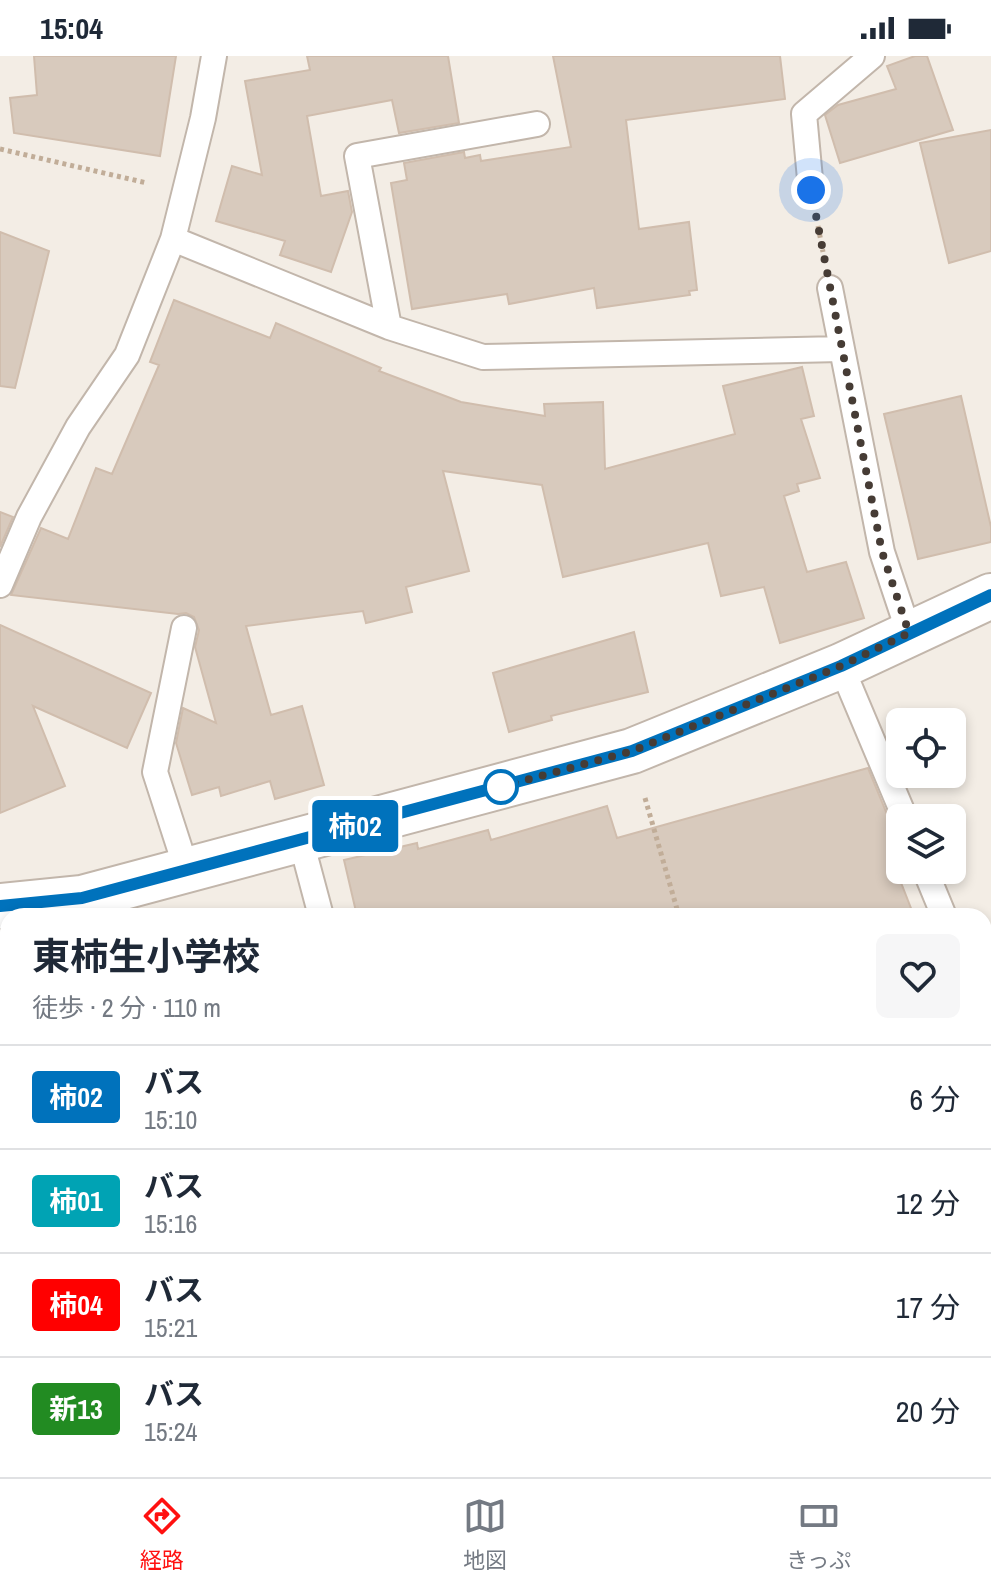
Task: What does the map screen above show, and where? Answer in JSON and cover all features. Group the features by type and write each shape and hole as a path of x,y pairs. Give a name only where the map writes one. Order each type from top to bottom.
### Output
{"street":[{"path":"0,906 82,898 632,751 841,666 991,596"}],"lane":[{"path":"0,585 29,517 71,440 127,355 173,239 203,118 214,56"},
{"path":"811,190 804,114 872,56"},
{"path":"389,327 357,156 537,124"},
{"path":"173,239 389,327 483,357 841,349"},
{"path":"830,288 882,552 909,633"},
{"path":"184,628 155,772 187,871"},
{"path":"841,666 899,804"},
{"path":"301,841 319,908"},
{"path":"931,884 941,908"}],"path":[{"path":"0,149 185,191"},
{"path":"811,190 830,288"},
{"path":"632,751 677,908"}],"building":[{"path":"34,56 176,56 160,156 14,133 10,98 37,95"},
{"path":"307,56 448,56 459,123 399,133 392,100 307,116 321,196 348,191 352,212 331,272 280,255 285,241 216,221 232,166 262,175 245,81 310,70"},
{"path":"553,56 780,56 785,99 626,120 639,229 689,222 697,290 689,291 690,295 597,308 594,288 509,304 507,294 412,309 391,183 407,180 404,163 464,152 465,158 480,155 481,161 571,147"},
{"path":"915,56 927,56 953,130 840,163 825,115 838,105 896,89 887,66"},
{"path":"991,130 991,251 949,263 920,143"},
{"path":"0,232 49,251 15,388 0,386"},
{"path":"174,300 270,338 276,323 381,368 379,371 461,402 545,416 544,404 603,402 605,469 735,434 723,386 802,367 814,416 801,419 820,478 797,484 799,491 784,496 807,572 846,562 864,618 780,643 764,587 721,596 708,543 563,577 542,485 443,471 469,571 406,587 412,612 366,623 363,611 246,626 271,715 302,706 324,785 275,799 270,781 221,796 219,787 192,795 176,743 183,708 216,723 195,647 199,630 194,617 186,613 11,595 41,528 68,539 96,468 112,474 159,365 150,362"},
{"path":"961,396 991,527 991,542 918,559 884,414"},
{"path":"0,512 13,517 0,547"},
{"path":"0,625 151,693 127,748 33,706 65,786 0,813"},
{"path":"634,632 648,692 551,716 552,720 509,732 493,673"},
{"path":"868,768 886,812 886,884 902,884 911,908 355,908 344,860 417,843 418,849 488,830 491,840 607,806 617,838"}],"bus line":[{"name":"柿02","path":"0,906 82,898 632,751 841,666 991,595"}],"route":[{"path":"501,787 632,751 841,666 909,633 882,552 811,190"}]}
